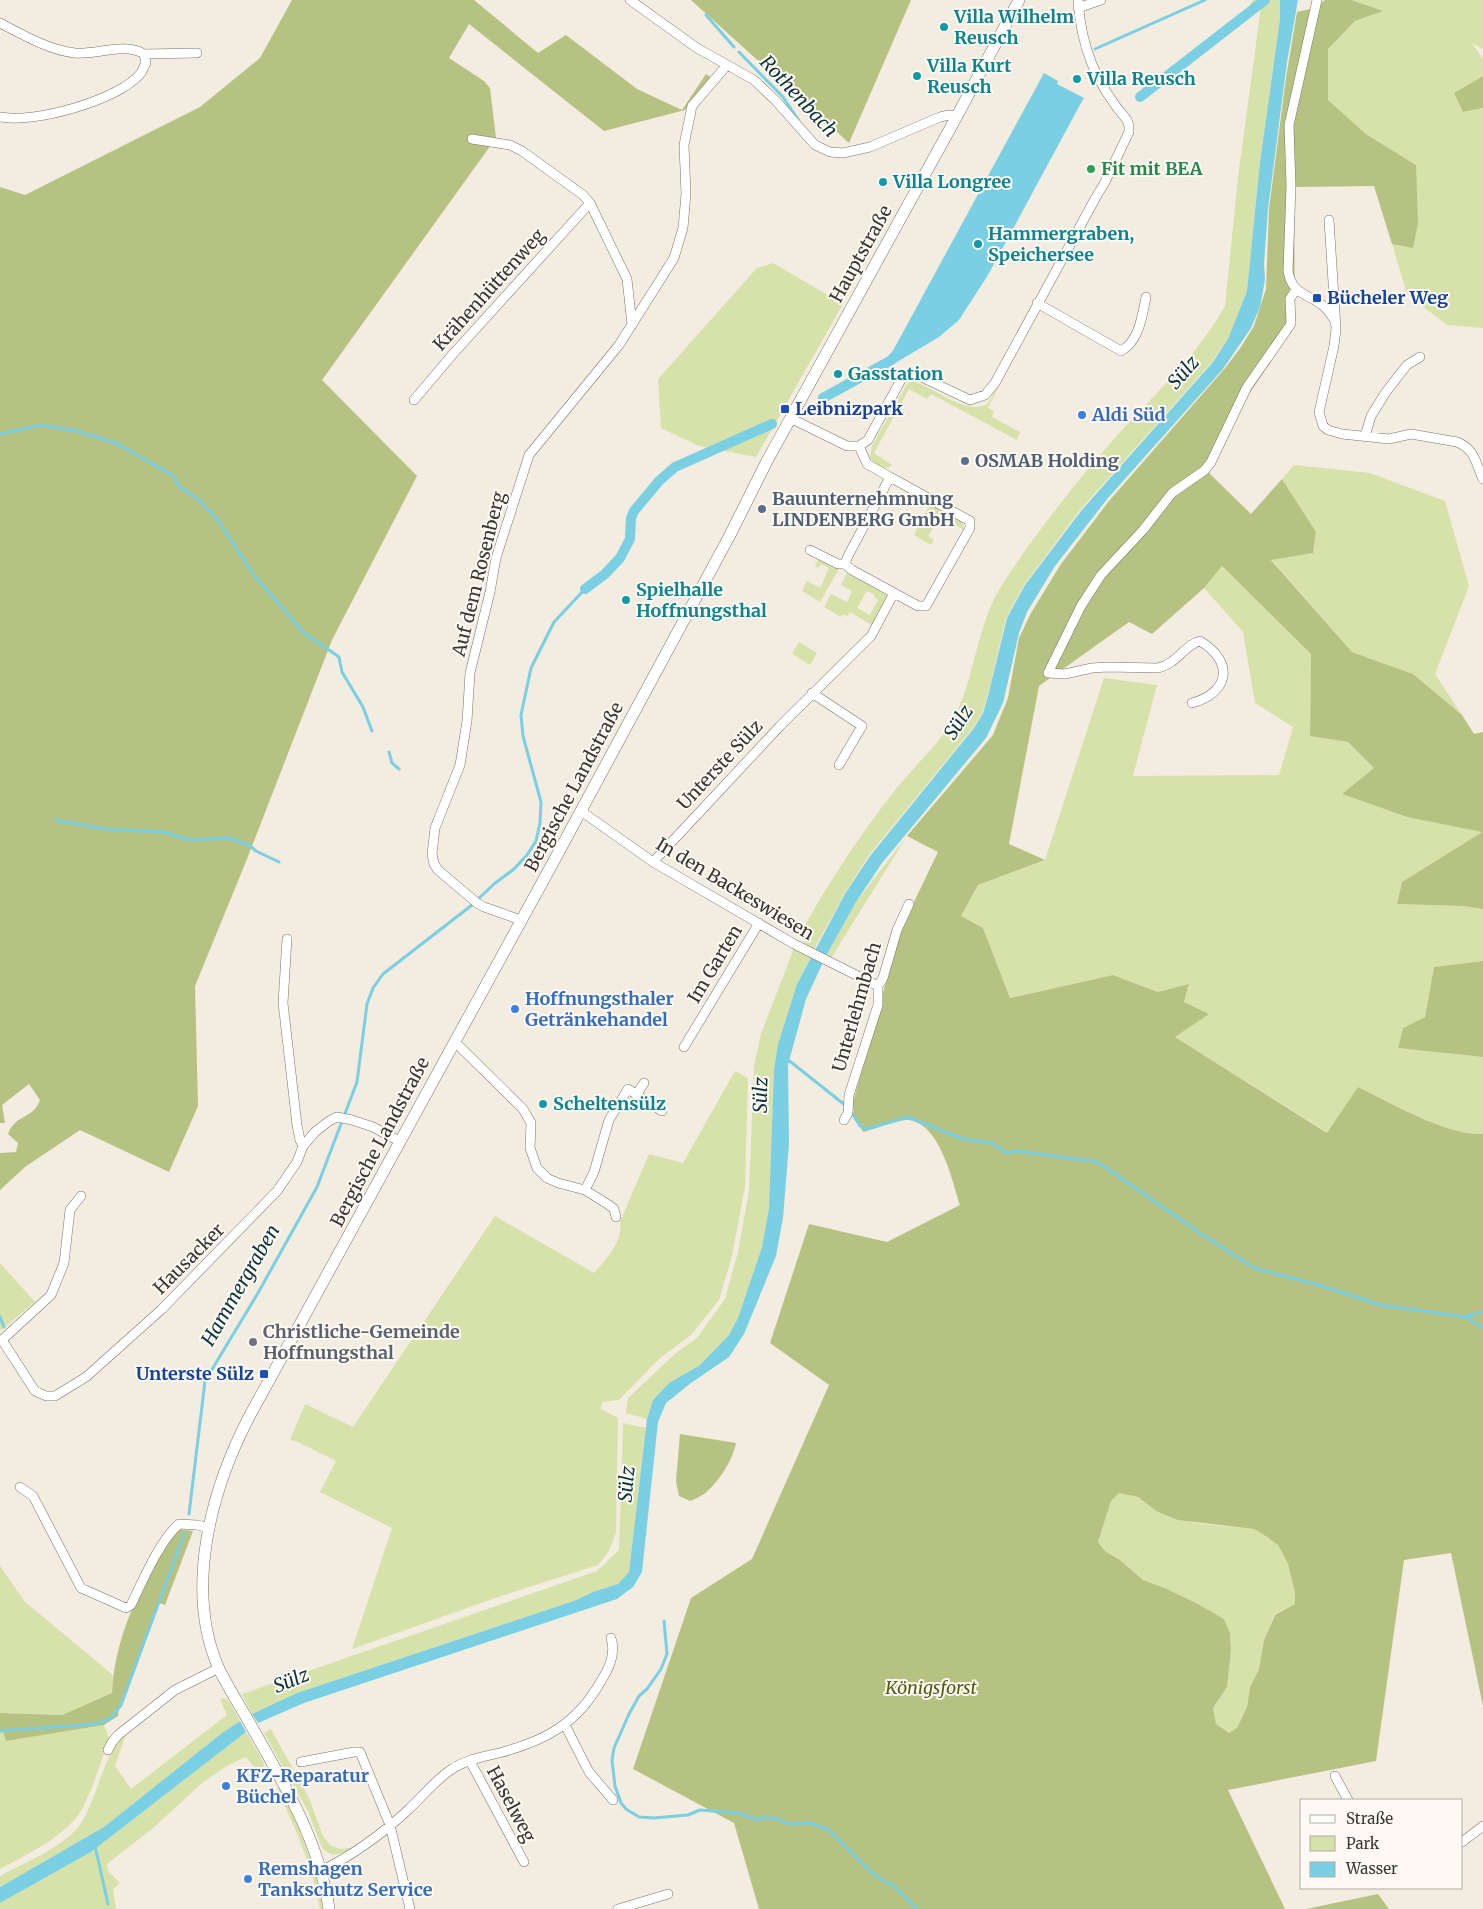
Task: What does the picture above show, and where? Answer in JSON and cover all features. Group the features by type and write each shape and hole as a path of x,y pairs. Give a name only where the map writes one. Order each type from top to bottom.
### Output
{"main road":[{"name":"Hauptstraße","path":"790,418 1019,0"},
{"name":"Bergische Landstraße","path":"329,1909 321,1871 300,1814 219,1668 205,1622 202,1600 204,1564 219,1488 241,1432 358,1221 399,1141 455,1042 730,535 790,418"}],"street":[{"path":"630,0 696,48 754,80 776,101 815,145 830,152 842,153 870,147 940,117 957,116"},
{"path":"790,418 841,444 859,446 868,440 902,378 915,374 970,400 985,395 995,383 1108,177 1129,132 1127,120 1106,90 1089,58 1079,22 1078,4 1101,0"},
{"path":"1317,0 1289,125 1291,186 1288,263 1290,280 1296,289 1324,306 1335,321"},
{"path":"0,23 49,45 75,53 96,53 124,49 137,50 144,54 197,53"},
{"path":"0,117 35,118 86,104 130,83 144,68 146,63 144,54"},
{"name":"Auf dem Rosenberg","path":"521,920 475,902 438,870 434,864 433,837 437,820 460,765 467,721 470,673 490,592 496,558 529,455 600,369 632,325 674,258 683,228 686,194 684,145 692,106 727,65"},
{"path":"472,139 510,145 522,151 574,187 590,203 627,279 632,325"},
{"name":"Krähenhüttenweg","path":"414,400 453,354 590,203"},
{"path":"1329,220 1336,329 1319,412 1323,426 1334,433 1389,439 1412,434 1458,442 1470,450 1482,474"},
{"path":"1192,703 1202,700 1219,686 1223,674 1222,660 1200,641 1194,643 1176,660 1158,668 1124,666 1092,668 1065,674 1048,673 1081,606 1101,575 1144,530 1167,498 1205,470 1211,462 1246,387 1290,324 1290,299 1296,289"},
{"path":"1038,303 1121,351 1129,346 1141,324 1146,297"},
{"path":"1365,436 1371,416 1386,392 1407,365 1420,357"},
{"path":"810,550 838,564 845,564 852,570 918,606 926,606 970,528 970,521 867,464 859,446"},
{"path":"845,564 890,477"},
{"name":"Unterste Sülz","path":"653,862 780,726 871,636 894,593"},
{"path":"812,693 862,726 839,765"},
{"name":"In den Backeswiesen","path":"581,810 653,862 796,945 878,986"},
{"name":"Unterlehmbach","path":"844,1120 848,1113 849,1095 855,1072 878,1005 878,986 883,978 897,930 909,904"},
{"name":"Im Garten","path":"684,1047 759,922"},
{"path":"287,939 283,1003 297,1125 303,1146"},
{"path":"455,1042 523,1109 531,1123 530,1148 537,1168 547,1178 585,1190 614,1209 616,1217"},
{"path":"636,1094 644,1083"},
{"path":"585,1190 594,1172 609,1120 628,1089 662,1111"},
{"name":"Hausacker","path":"81,1196 70,1210 64,1263 51,1295 1,1340 35,1391 46,1396 55,1396 86,1377 155,1316 277,1191 297,1162 303,1146 314,1132 329,1120 337,1118 352,1120 373,1127 399,1141"},
{"path":"20,1487 33,1496 81,1588 126,1608 131,1605 173,1529 179,1524 210,1528"},
{"path":"321,1871 344,1860 379,1836 454,1767 470,1760 541,1739 565,1725 587,1702 603,1678 613,1652 611,1638"},
{"path":"108,1750 118,1735 175,1690 219,1668"},
{"path":"565,1725 589,1772 613,1800"},
{"path":"301,1762 360,1752 390,1825 410,1909"},
{"name":"Haselweg","path":"470,1760 524,1862"},
{"path":"1335,1776 1347,1799"},
{"path":"1463,1841 1483,1826"},
{"path":"618,1909 668,1894"}],"green space":[{"path":"292,0 474,0 538,53 566,35 637,89 682,110 706,74 713,79 685,110 604,131 469,24 449,58 484,81 490,88 496,138 322,380 417,476 332,640 247,859 195,986 198,1106 169,1172 80,1130 25,1167 0,1190 0,1153 16,1152 18,1143 8,1134 11,1127 33,1111 40,1100 29,1084 2,1105 5,1123 0,1123 0,187 25,195 200,107 260,58"},
{"path":"691,0 911,0 849,143"},
{"path":"1253,0 1280,0 1280,19 1260,162 1247,291 1228,339 1212,362 1080,510 1024,585 1006,618 982,713 973,728 869,855 814,949 804,944 806,937 799,936 842,863 866,828 900,784 949,727 965,691 988,613 1008,576 1032,541 1076,484 1110,443 1190,356 1225,306 1238,177 1261,7 1253,15 1248,8"},
{"name":"Königsforst","path":"1325,0 1351,0 1383,11 1355,21 1328,49 1328,100 1366,134 1416,165 1418,223 1413,248 1392,244 1374,186 1294,187 1295,326 1249,394 1209,473 1251,514 1282,479 1316,532 1313,553 1271,560 1352,652 1413,674 1462,715 1474,734 1483,732 1483,909 1463,906 1397,904 1402,882 1482,832 1407,817 1342,794 1374,768 1348,742 1310,736 1311,654 1222,566 1204,588 1152,634 1129,622 1039,686 1009,844 1045,860 978,885 961,916 983,928 1010,998 1113,975 1158,992 1189,984 1184,1002 1209,1014 1175,1037 1327,1133 1358,1087 1436,1124 1453,1130 1483,1134 1483,1706 1451,1553 1404,1560 1376,1761 1228,1790 1285,1909 759,1909 734,1823 633,1769 691,1598 752,1559 829,1385 770,1343 809,1224 887,1242 960,1205 943,1154 928,1131 919,1123 904,1120 863,1132 854,1115 853,1102 900,931 938,852 907,836 993,735 1008,698 1019,638 1031,613 1061,564 1109,501 1226,367 1254,326 1266,289 1269,209 1286,78 1297,12 1314,8","holes":["1119,1493 1138,1497 1156,1511 1178,1520 1254,1529 1278,1545 1288,1564 1295,1593 1295,1604 1275,1615 1264,1640 1259,1669 1250,1687 1247,1707 1237,1728 1229,1733 1216,1724 1213,1708 1227,1687 1231,1650 1230,1633 1224,1619 1165,1588 1143,1580 1120,1560 1105,1551 1098,1542 1111,1501"]},
{"path":"1351,0 1483,0 1483,49 1472,43 1483,59 1483,76 1454,93 1463,112 1483,108 1483,328 1447,325 1407,294 1392,244 1413,248 1416,165 1366,134 1328,100 1327,49 1355,21 1382,11"},
{"path":"1483,76 1483,108 1463,112 1454,93"},
{"path":"773,263 843,304 756,457 699,446 661,428 658,379 757,268"},
{"path":"1022,340 988,408 994,411 992,417 1020,432 1017,440 931,394 927,399 909,389 874,453 892,465 883,468 874,463 870,458 872,446 907,384 911,381 962,404 972,407 981,406 989,402"},
{"path":"1294,465 1370,473 1445,501 1469,586 1435,674 1462,715 1413,674 1352,652 1271,559 1313,553 1316,532 1282,479"},
{"path":"930,504 962,522 964,530 940,517 928,536 934,540 931,545 914,535"},
{"path":"819,558 839,569 820,602 802,591 807,581 820,588 829,568 821,564 818,568 815,566"},
{"path":"1222,566 1311,654 1310,736 1348,742 1374,768 1342,794 1407,817 1482,832 1402,882 1397,904 1463,906 1483,909 1483,961 1434,967 1425,1017 1403,1028 1398,1048 1483,1057 1483,1134 1453,1130 1436,1124 1358,1087 1328,1133 1175,1037 1208,1014 1184,1002 1189,985 1159,992 1113,975 1010,998 983,928 961,916 978,885 1045,860 1104,678 1157,685 1133,776 1279,775 1293,727 1255,703 1243,632 1204,588"},
{"path":"847,573 887,596 886,604 873,626 850,612 847,616 843,614 841,617 824,607 831,594 847,602 852,591 841,585","holes":["867,591 875,595 874,597 878,600 870,615 857,608"]},
{"path":"799,642 817,653 810,665 792,654"},
{"path":"907,836 831,958 826,956 856,902"},
{"path":"794,948 811,957 797,984 778,1044 774,1069 769,1208 762,1247 738,1318 729,1335 701,1364 669,1383 653,1400 647,1419 626,1413 628,1398 676,1353 697,1338 725,1299 738,1252 749,1191 754,1066 761,1034"},
{"path":"1483,961 1483,1057 1398,1048 1403,1028 1425,1017 1434,967"},
{"path":"735,1071 748,1078 745,1186 732,1256 719,1300 691,1335 659,1359 619,1400 602,1402 601,1409 618,1418 616,1533 609,1551 598,1565 498,1597 352,1649 392,1528 320,1492 336,1461 296,1441 290,1440 305,1404 353,1427 495,1216 594,1273 609,1256 617,1243 620,1222 649,1154 683,1163"},
{"path":"0,1263 35,1302 0,1331"},
{"path":"623,1423 646,1428 629,1572 618,1584 593,1592 574,1601 297,1693 252,1714 242,1694 597,1571 619,1550"},
{"path":"680,1434 736,1443 732,1457 719,1478 704,1494 690,1501 679,1496 676,1481"},
{"path":"1119,1493 1138,1497 1156,1511 1194,1523 1254,1529 1278,1545 1288,1564 1295,1593 1295,1604 1274,1615 1264,1640 1259,1669 1250,1687 1247,1707 1237,1728 1229,1733 1215,1724 1213,1708 1227,1687 1231,1650 1230,1633 1224,1619 1165,1588 1143,1580 1120,1560 1105,1551 1098,1542 1111,1501"},
{"path":"178,1529 193,1531 165,1605 159,1603 119,1706 118,1716 104,1725 6,1741 3,1731 0,1730 0,1713 62,1715 112,1693 114,1670 119,1649 133,1606 154,1567"},
{"path":"0,1566 25,1602 113,1675 112,1693 62,1715 0,1713"},
{"path":"223,1698 228,1700 240,1721 222,1733 104,1827 0,1887 0,1876 53,1848 72,1834 79,1826 91,1804 113,1750 119,1740 126,1734 115,1766 131,1789 227,1715 220,1700"},
{"path":"104,1725 109,1738 91,1791 76,1817 68,1827 46,1843 0,1869 0,1730 3,1731 6,1741"},
{"path":"271,1729 309,1798 323,1836 330,1845 340,1849 351,1848 343,1853 332,1855 324,1850 308,1811 264,1733"},
{"path":"246,1732 264,1763 263,1771 258,1777 256,1775 258,1772 246,1757 225,1767 201,1784 153,1828 107,1864 108,1871 120,1883 113,1889 116,1909 0,1909 0,1903 91,1852"},
{"path":"277,1788 281,1789 301,1833 316,1877 324,1909 320,1909 308,1862"},
{"path":"1378,1894 1389,1909 1306,1909"}],"water":[{"path":"1280,0 1298,0 1287,62 1268,209 1264,264 1265,280 1260,307 1251,328 1223,369 1108,498 1055,566 1027,612 1019,633 1003,703 986,738 882,863 856,902 826,956 806,999 788,1065 789,1144 783,1218 776,1256 744,1334 729,1357 666,1403 658,1422 642,1572 633,1587 617,1599 304,1703 258,1723 252,1714 297,1693 574,1601 593,1592 618,1584 629,1572 647,1419 653,1400 669,1383 700,1365 729,1335 738,1318 762,1247 769,1208 774,1069 778,1044 797,984 845,894 870,856 974,728 983,713 1007,618 1025,585 1081,511 1213,362 1228,339 1247,291 1260,162 1280,19"},
{"name":"Hammergraben, Speichersee","path":"1044,73 1058,81 1057,84 1084,98 988,275 959,320 939,337 892,365 889,358"},
{"path":"240,1721 246,1732 91,1852 0,1903 0,1887 104,1827 222,1733"}],"waterway":[{"name":"Rothenbach","path":"1095,49 1205,0"},
{"path":"1140,97 1265,0"},
{"name":"Rothenbach","path":"706,15 734,47"},
{"name":"Rothenbach","path":"739,52 783,97 799,121"},
{"name":"Hammergraben","path":"823,398 890,361 899,352"},
{"name":"Hammergraben","path":"585,589 605,574 620,558 630,539 631,518 634,511 659,481 675,467 772,424"},
{"path":"0,434 40,425 77,431 116,443 174,476 179,486 200,501 217,519 254,575 303,632 339,657 342,672 363,707 372,731"},
{"path":"189,1514 205,1381 258,1293 317,1187 357,1082 367,1004 373,988 383,974 472,905 494,884 514,869 527,855 536,841 540,823 541,802 523,736 521,715 531,668 554,622 585,589"},
{"path":"389,752 392,763 399,769"},
{"path":"56,820 104,829 164,832 190,840 228,838 249,845 256,851 279,862"},
{"path":"787,1059 845,1105"},
{"path":"851,1111 860,1126 866,1129 908,1117 963,1139 992,1143 1007,1153 1017,1151 1098,1162 1254,1268 1319,1285 1381,1305 1466,1317 1483,1328"},
{"path":"1467,1316 1483,1312"},
{"path":"0,1317 4,1327"},
{"name":"Hammergraben","path":"0,1731 96,1724 111,1718 121,1705 184,1534"},
{"path":"664,1621 667,1654 661,1669 647,1689 639,1696 614,1748 612,1760 615,1786 621,1803 626,1809 639,1817 654,1818 688,1815 700,1810 739,1813 757,1820 764,1817 778,1819 789,1824 810,1823 829,1830 872,1873 895,1887 917,1909"},
{"path":"95,1846 108,1904"}],"place":[{"name":"Villa Wilhelm Reusch","path":"944,27"},
{"name":"Villa Kurt Reusch","path":"917,76"},
{"name":"Villa Reusch","path":"1077,79"},
{"name":"Fit mit BEA","path":"1091,169"},
{"name":"Villa Longree","path":"883,182"},
{"name":"Hammergraben, Speichersee","path":"978,244"},
{"name":"Bücheler Weg","path":"1317,298"},
{"name":"Gasstation","path":"838,374"},
{"name":"Leibnizpark","path":"785,409"},
{"name":"Aldi Süd","path":"1082,415"},
{"name":"OSMAB Holding","path":"965,461"},
{"name":"Bauunternehmnung LINDENBERG GmbH","path":"762,509"},
{"name":"Spielhalle Hoffnungsthal","path":"626,600"},
{"name":"Hoffnungsthaler Getränkehandel","path":"515,1009"},
{"name":"Scheltensülz","path":"543,1104"},
{"name":"Christliche-Gemeinde Hoffnungsthal","path":"253,1342"},
{"name":"Unterste Sülz","path":"264,1374"},
{"name":"KFZ-Reparatur Büchel","path":"226,1786"},
{"name":"Remshagen Tankschutz Service","path":"248,1879"}],"water label":[{"name":"Sülz","path":"1183,372"},
{"name":"Sülz","path":"958,722"},
{"name":"Sülz","path":"760,1095"},
{"name":"Sülz","path":"626,1484"},
{"name":"Sülz","path":"291,1680"}]}
